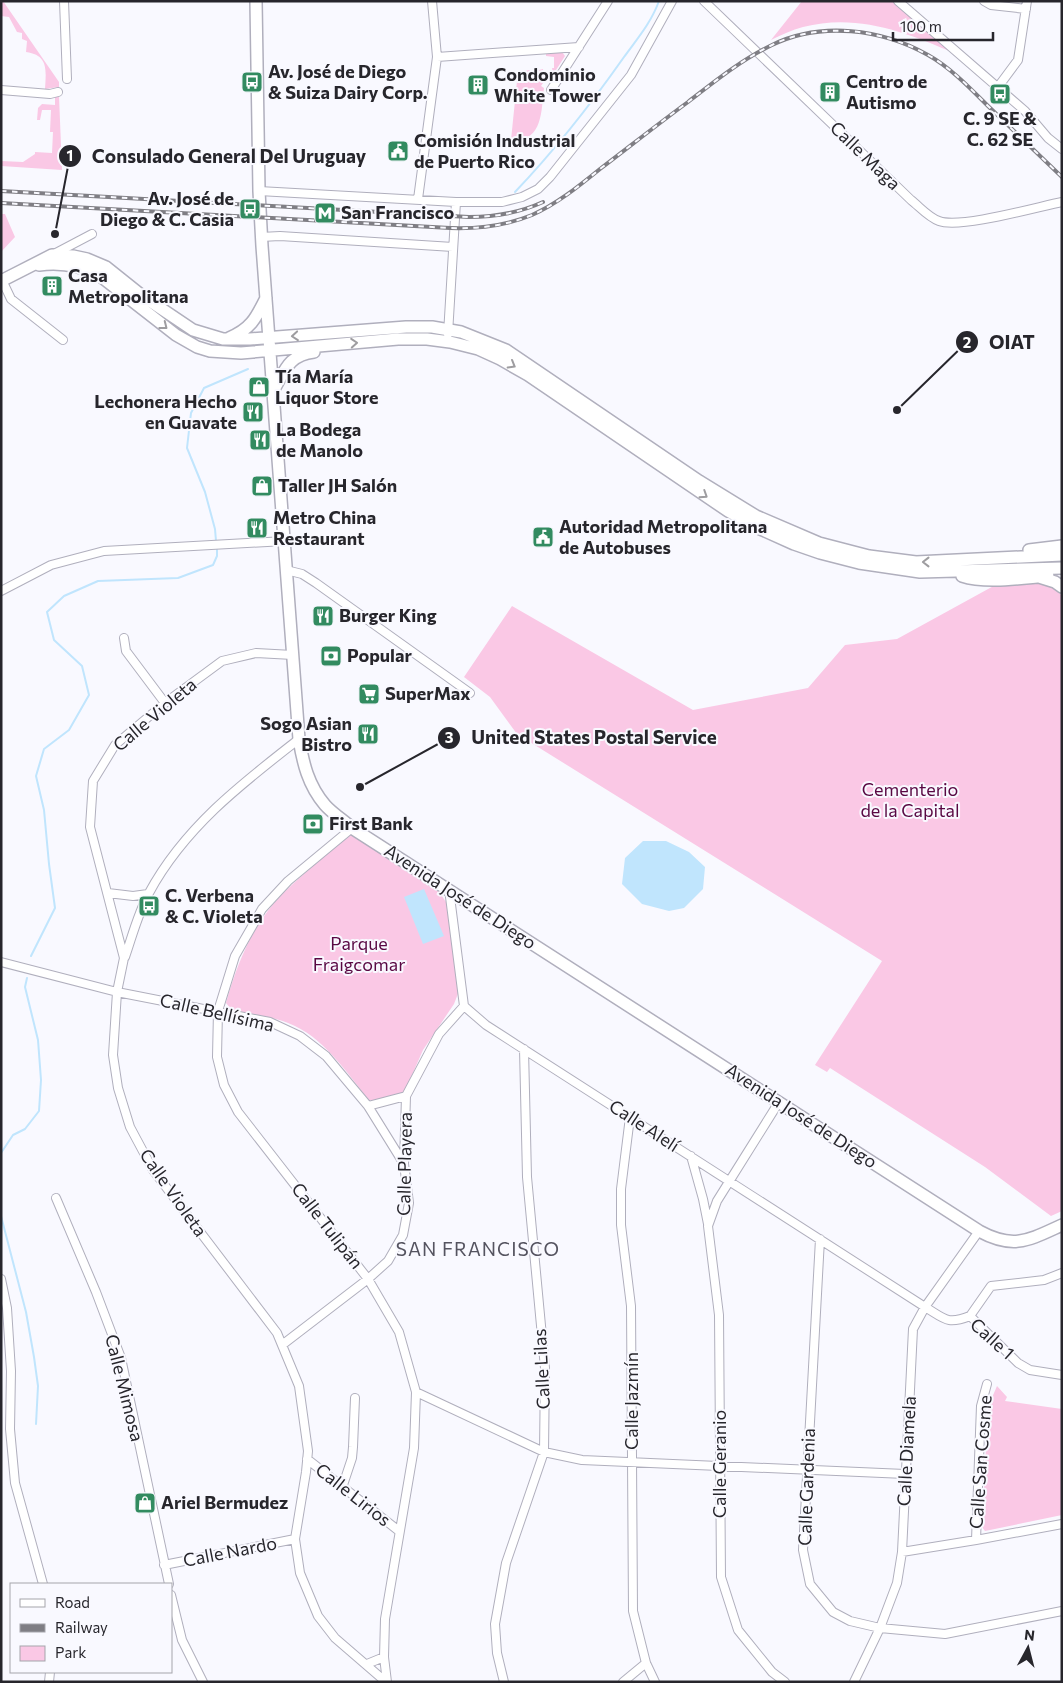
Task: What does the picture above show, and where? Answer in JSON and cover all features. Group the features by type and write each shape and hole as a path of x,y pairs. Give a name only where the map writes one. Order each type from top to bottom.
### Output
{"main road":[{"name":"Avenida José de Diego","path":"256,1 259,191 266,296 299,739 304,768 311,785 325,805 352,828 978,1231 993,1238 1015,1242 1030,1240 1062,1224"},
{"path":"2,280 52,255 80,257 102,265 141,295 193,330 226,339 270,338 418,326 461,332 506,350 699,481 756,516 819,543 869,556 916,562 1062,556"},
{"path":"31,266 59,263 86,268 111,284 176,335 198,347 222,352 271,350 415,338 447,342 478,349 528,375 721,506 756,527 820,553 859,564 920,572 1062,568"},
{"path":"226,339 239,334 249,326 266,296"},
{"path":"273,391 288,365 296,357 332,345"},
{"path":"953,560 990,553 1062,546"},
{"path":"948,572 968,578 988,579 1062,575"},
{"path":"1039,577 1054,582 1062,588"}],"street":[{"path":"64,1 67,80"},
{"path":"418,199 437,57 432,1"},
{"path":"551,90 608,1"},
{"path":"259,191 456,202 502,202 522,197 538,189 550,177 631,75 672,1"},
{"name":"Calle Maga","path":"704,1 904,194 931,217 952,224 1062,202"},
{"path":"898,1 1025,111 1048,138 1062,149"},
{"path":"984,1 991,4 1027,5 1018,60 998,87"},
{"path":"437,57 579,47"},
{"path":"1,90 50,94 58,92"},
{"path":"447,342 456,202"},
{"path":"52,255 92,234"},
{"path":"262,237 280,236 453,247"},
{"path":"2,280 11,299 63,340"},
{"path":"1,591 51,565 104,551 284,541"},
{"path":"286,570 302,574 316,583 470,693"},
{"path":"124,638 126,651 165,702"},
{"name":"Calle Violeta","path":"293,655 256,654 222,661 165,702 115,745 93,781 90,827 124,958 116,992 113,1055 118,1088 130,1127 153,1170 277,1332 299,1386 308,1451 296,1539 300,1572 318,1616 336,1638 386,1682"},
{"path":"124,958 148,894 175,852 200,822 237,787 299,739"},
{"name":"Calle Tulipán","path":"352,828 288,881 262,909 235,956 218,1011 217,1057 224,1085 238,1112 368,1279 399,1332 416,1392 414,1448 384,1620 386,1682"},
{"path":"448,890 464,1006"},
{"path":"108,893 133,896 148,894"},
{"name":"Calle Bellísima","path":"1,962 116,992 270,1022 300,1036 326,1056 368,1106 404,1164"},
{"name":"Calle Alelí","path":"464,1006 486,1024 524,1049 925,1307"},
{"name":"Calle Playera","path":"282,1345 368,1279 388,1260 403,1235 409,1203 404,1164 406,1096 439,1034 464,1006"},
{"name":"Calle Lilas","path":"504,1682 497,1653 495,1624 506,1563 544,1452 545,1368 527,1177 524,1049"},
{"path":"368,1106 406,1096"},
{"name":"Calle Geranio","path":"708,1226 717,1201 779,1102"},
{"name":"Calle Jazmín","path":"630,1117 621,1188 621,1216 631,1306 632,1611 646,1663 655,1682"},
{"name":"Calle Geranio","path":"691,1156 703,1199 708,1226 719,1315 720,1577 738,1630 772,1672 785,1682"},
{"name":"Calle Mimosa","path":"56,1198 96,1292 121,1358 169,1583"},
{"name":"Calle Diamela","path":"854,1682 880,1628 897,1583 902,1552 913,1329 925,1307 978,1231"},
{"name":"Calle Gardenia","path":"820,1239 803,1550 810,1584 832,1612 850,1622 880,1628 945,1634 1062,1611"},
{"path":"970,1316 991,1286 1044,1280 1062,1273"},
{"path":"1,1280 11,1371 10,1429 15,1483 43,1583"},
{"name":"Calle 1","path":"925,1307 946,1320 956,1322 970,1316 1018,1363 1030,1370 1062,1374"},
{"path":"1,1371 11,1371"},
{"name":"Calle San Cosme","path":"976,1540 981,1406 987,1384"},
{"path":"416,1392 544,1452 582,1460 905,1474"},
{"path":"343,1485 354,1446 355,1398"},
{"name":"Calle Lirios","path":"307,1458 399,1531"},
{"path":"902,1552 1062,1524"},
{"name":"Calle Nardo","path":"164,1565 296,1539"},
{"path":"172,1599 182,1640 203,1682"},
{"path":"367,1664 384,1658"},
{"path":"624,1682 646,1663"}],"green space":[{"path":"1,1 3,1 59,82 59,87 45,89 45,70 42,60 26,52 27,41 22,39 22,33 17,32 9,17 1,16"},
{"path":"802,1 893,1 954,53 899,32 880,27 842,22 823,23 799,28 771,40"},
{"path":"562,52 565,56 549,81 545,80 541,86 544,88 541,116 535,131 521,139 511,140 517,81 514,80 515,75 507,72 515,71 516,75 524,75 524,71 530,70 531,81 535,80 534,74 540,73 539,70 543,69 544,79 549,79 549,74 553,73 554,57 546,56 546,53"},
{"path":"59,96 62,170 1,166 1,161 23,162 35,154 35,152 52,153 53,132 50,132 51,110 42,110 40,120 37,120 38,108 42,104 55,105 55,97"},
{"path":"1,214 5,214 15,237 1,252"},
{"name":"Cementerio de la Capital","path":"1029,581 1051,587 1062,596 1062,1211 1051,1216 985,1167 830,1068 827,1072 815,1065 882,961 517,734 490,697 464,677 512,606 693,710 808,688 845,645 897,639 999,583"},
{"name":"Parque Fraigcomar","path":"353,833 435,886 446,902 449,911 459,991 454,1004 423,1050 405,1091 373,1101 369,1100 323,1046 301,1029 274,1019 231,1009 226,1003 242,956 253,933 267,912 296,881"},
{"path":"997,1386 1007,1397 1005,1401 1062,1409 1062,1515 985,1531 982,1527 988,1407"}],"water":[{"path":"643,841 666,841 689,852 705,867 703,889 684,908 669,911 642,904 622,884 625,858"},
{"path":"424,889 444,936 423,944 404,897"}],"waterway":[{"path":"515,192 599,92 643,30 659,1"},
{"path":"216,541 215,529 205,492 187,448 191,413 204,388 248,369"},
{"path":"31,956 55,908 44,810 36,776 44,749 69,730 89,695 82,666 54,640 47,612 64,596 98,581 178,578 213,565 217,556 217,550"},
{"path":"1,1153 13,1135 25,1129 39,1111 41,1080 38,1040 25,987 27,978"},
{"path":"1,1216 26,1312 34,1357 38,1386 36,1424"}],"railway":[{"path":"1,203 450,228 471,228 502,224 532,215 559,200 749,57 791,37 831,31 851,31 891,39 910,46 936,60 967,85 1062,177"},
{"path":"1,191 469,217 507,214 543,202"}],"place":[{"name":"Av. José de Diego & Suiza Dairy Corp.","path":"252,82"},
{"name":"Condominio White Tower","path":"478,85"},
{"name":"Centro de Autismo","path":"830,92"},
{"name":"C. 9 SE & C. 62 SE","path":"1000,94"},
{"name":"Comisión Industrial de Puerto Rico","path":"398,151"},
{"name":"Av. José de Diego & C. Casia","path":"250,209"},
{"name":"San Francisco","path":"325,213"},
{"name":"Consulado General Del Uruguay","path":"55,234"},
{"name":"Casa Metropolitana","path":"52,286"},
{"name":"Tía María Liquor Store","path":"259,387"},
{"name":"OIAT","path":"897,410"},
{"name":"Lechonera Hecho en Guavate","path":"253,412"},
{"name":"La Bodega de Manolo","path":"260,440"},
{"name":"Taller JH Salón","path":"262,486"},
{"name":"Metro China Restaurant","path":"257,528"},
{"name":"Autoridad Metropolitana de Autobuses","path":"543,537"},
{"name":"Burger King","path":"323,616"},
{"name":"Popular","path":"331,656"},
{"name":"SuperMax","path":"369,694"},
{"name":"Sogo Asian Bistro","path":"368,734"},
{"name":"United States Postal Service","path":"360,787"},
{"name":"First Bank","path":"313,824"},
{"name":"C. Verbena & C. Violeta","path":"149,906"},
{"name":"Ariel Bermudez","path":"145,1503"}],"district":[{"name":"SAN FRANCISCO","path":"478,1249"}]}
